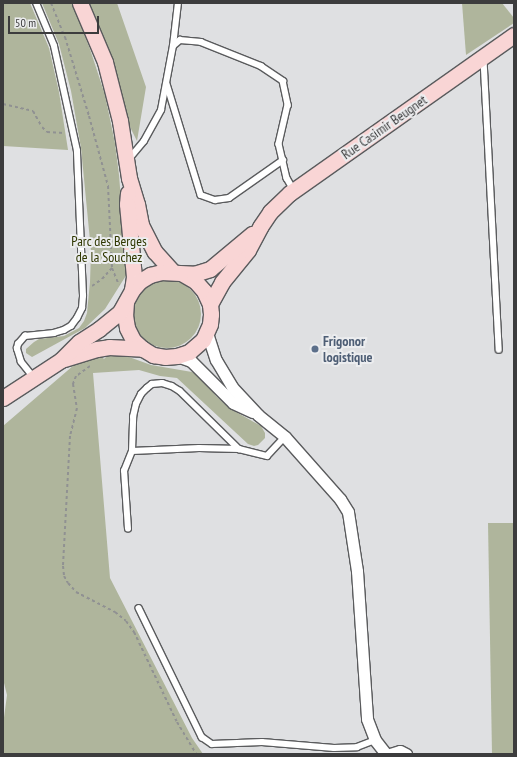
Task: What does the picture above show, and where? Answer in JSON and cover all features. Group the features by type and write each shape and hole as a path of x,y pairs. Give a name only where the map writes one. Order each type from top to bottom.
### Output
{"main road":[{"path":"80,3 105,62 120,121 129,178 137,204 141,226 154,252 178,273 200,286 210,304 210,319 207,333 199,344 189,352 177,356 165,357 153,355 133,340 127,328 125,315 129,296 133,259 127,204 129,178"},
{"name":"Rue Casimir Beugnet","path":"260,226 270,212 294,190 514,35"},
{"path":"3,398 61,360 79,342 100,329 120,312 140,281 150,275 161,272 194,274 210,269 260,226"},
{"path":"210,304 222,282 248,250 260,226"},
{"path":"61,360 103,348 143,349"}],"street":[{"path":"207,333 220,370 232,387 258,415 285,437 340,499 348,512 357,571 368,719 375,740 386,754"},
{"path":"177,356 191,361 233,403 258,415"},
{"path":"390,754 400,751 406,754"}],"lane":[{"path":"33,378 21,362 17,349 18,344 25,336 54,334 64,330 71,326 82,308 77,151 73,140 54,46 36,3"},
{"path":"126,162 144,141 162,110 173,46 178,3"},
{"path":"173,46 180,40 200,42 261,66 283,81 288,105 278,144 287,178 294,190"},
{"path":"484,57 499,350"},
{"path":"166,81 201,195 215,200 229,198 283,160"},
{"path":"128,529 124,471 132,452 133,417 136,404 141,394 152,384 162,383 172,386 180,391 239,449"},
{"path":"132,452 199,448 239,449 267,456 285,437"},
{"path":"138,608 202,737 212,744 262,742 334,748 357,747 375,740"}],"path":[{"path":"51,3 65,37 108,186 112,268 93,286 82,286"},
{"path":"3,104 33,111 42,127 47,132 64,133 73,140"},
{"path":"94,363 76,376 73,384 77,408 70,436 63,566 64,576 76,592 115,612 126,621 134,632 177,722 196,754"}],"green space":[{"path":"3,3 30,3 49,48 59,92 68,150 3,146"},
{"name":"Parc des Berges de la Souchez","path":"42,3 72,3 90,49 105,95 115,143 119,175 127,274 105,309 85,328 32,357 26,353 26,349 34,342 39,339 64,336 79,328 84,321 87,313 91,251 81,148 71,91 59,44"},
{"path":"89,3 117,3 146,87 137,141 124,115 112,60"},
{"path":"462,3 502,3 514,18 514,23 466,55"},
{"path":"160,280 174,280 186,285 196,295 201,307 201,321 196,333 186,343 174,348 160,348 148,343 138,333 133,321 133,307 138,295 148,285"},
{"path":"118,353 151,365 192,372 202,378 216,396 229,408 261,426 265,433 265,438 258,445 254,446 248,444 177,378 160,376 139,370 93,373 110,578 192,738 203,754 3,754 3,725 7,695 3,679 3,426 81,359 100,355 104,359 108,355"},
{"path":"488,523 514,523 514,754 492,754"}],"place":[{"name":"Frigonor logistique","path":"315,349"}]}
